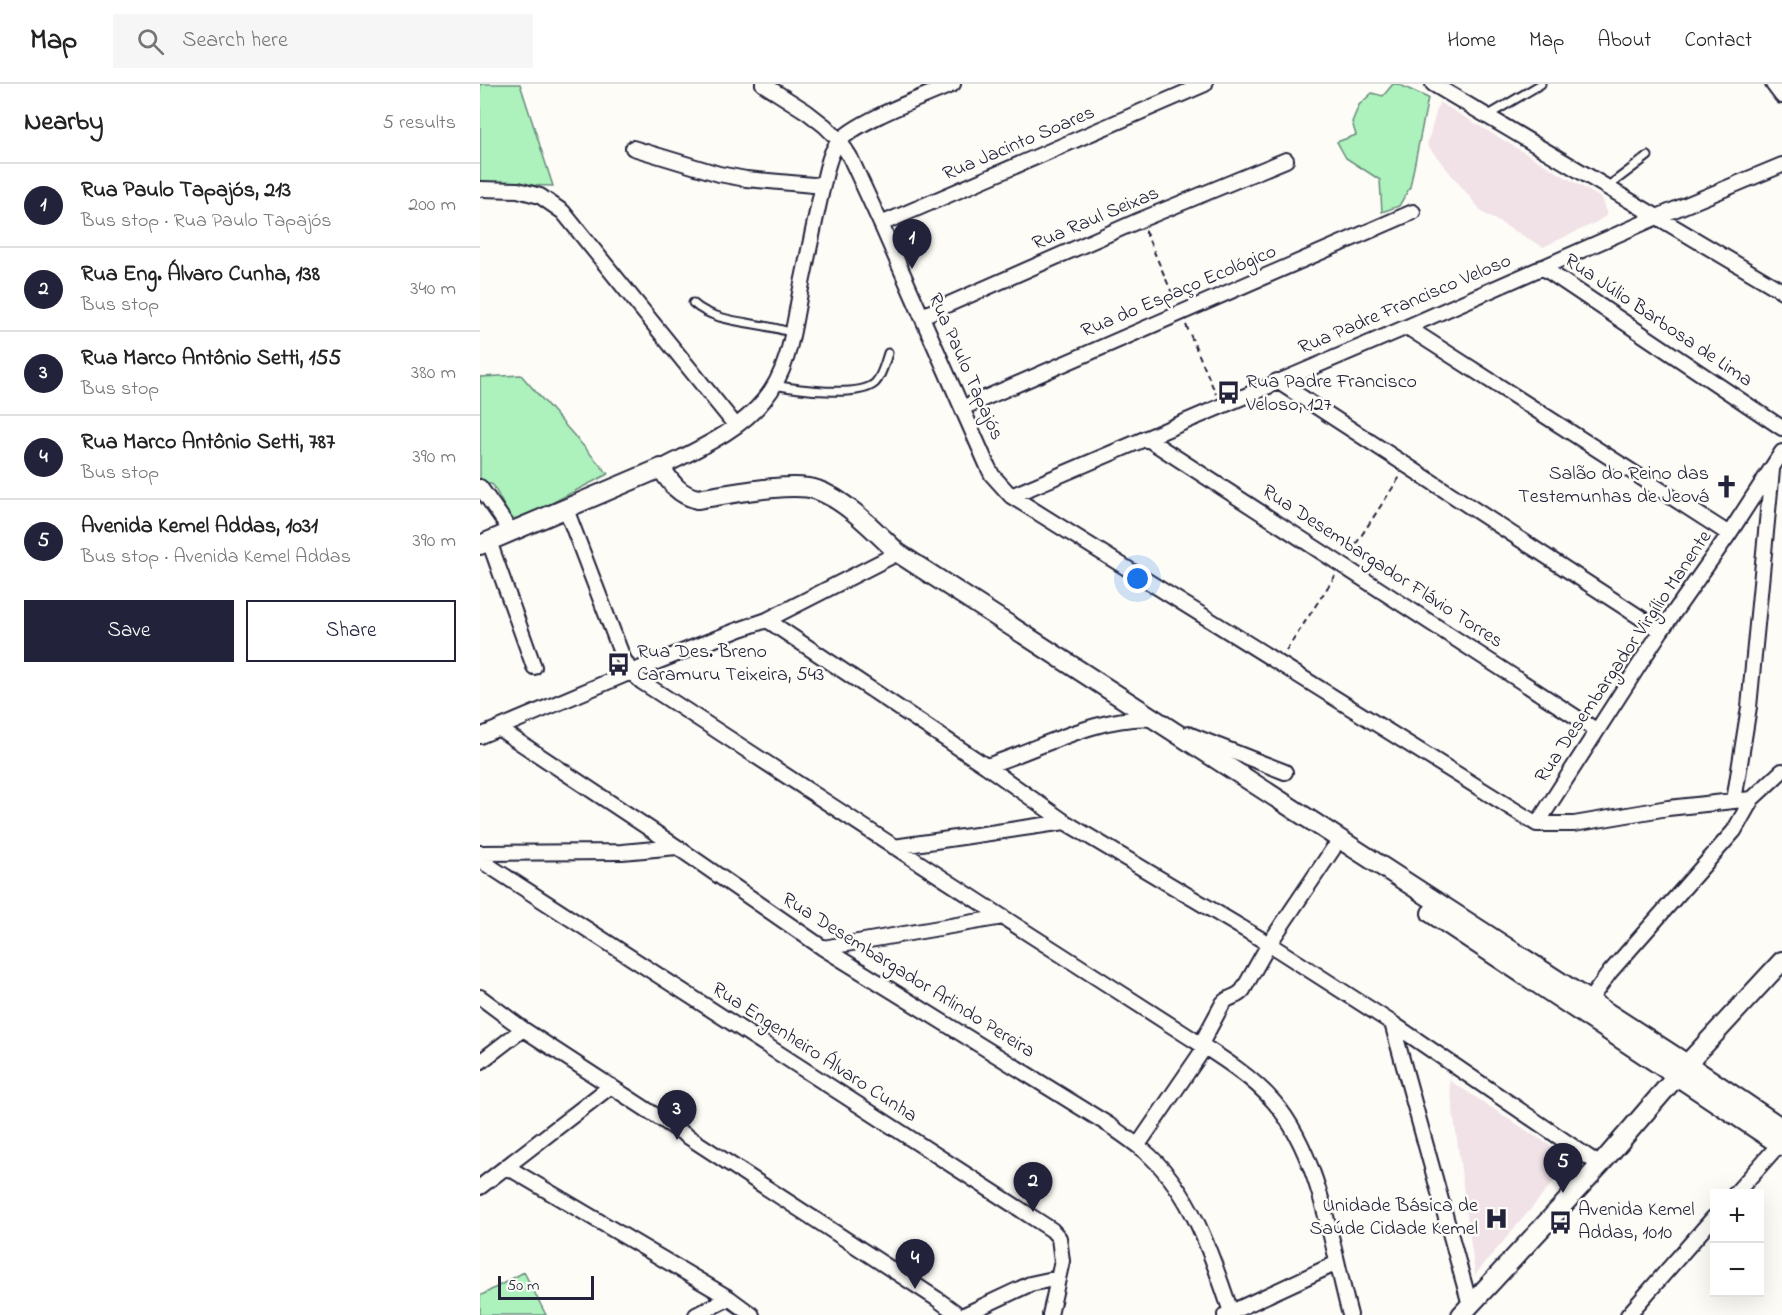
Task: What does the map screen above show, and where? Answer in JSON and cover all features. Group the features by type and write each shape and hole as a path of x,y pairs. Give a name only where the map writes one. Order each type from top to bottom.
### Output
{"street":[{"name":"Rua Paulo Tapajós","path":"763,84 807,112 839,140 850,157 992,475 1011,496 1537,824"},
{"path":"534,667 484,543 661,468 736,426 763,401 783,368 823,184 832,153 839,140 862,124 953,84"},
{"name":"Rua Jacinto Soares","path":"881,224 1205,84"},
{"path":"1432,84 1782,291"},
{"path":"1773,84 1782,96"},
{"path":"633,148 719,174 746,179 823,184"},
{"name":"Rua Raul Seixas","path":"922,316 1140,220 1287,160"},
{"name":"Rua Padre Francisco Veloso","path":"1011,496 1782,165"},
{"path":"480,189 518,190 540,196 563,212 736,426"},
{"name":"Rua do Espaço Ecológico","path":"962,408 1413,212"},
{"name":"Rua Júlio Barbosa de Lima","path":"1542,267 1782,428"},
{"path":"1407,327 1729,534"},
{"path":"1277,381 1661,631"},
{"name":"Rua Desembargador Flávio Torres","path":"1146,438 1596,730"},
{"name":"Rua Desembargador Virgílio Manente","path":"1537,824 1661,631 1729,534 1782,452"},
{"path":"661,468 674,487 685,495 697,499 778,488 805,487 818,490 847,507 878,534 892,555 1131,719 1682,1070 1781,1140 1739,1189"},
{"path":"1734,801 1749,707 1772,469"},
{"path":"480,487 511,531"},
{"path":"566,508 614,638 631,672 642,682 1203,1046 1274,1101 1305,1151 1325,1215 1350,1315"},
{"path":"480,736 631,672 767,620 892,555"},
{"path":"892,555 1152,719 1584,1007"},
{"path":"767,620 986,766 1065,822 1269,944 1392,1023 1600,1165"},
{"path":"986,766 1072,734 1131,719 1152,719 1285,772"},
{"name":"Rua Desembargador Arlindo Pereira","path":"498,728 823,948 1138,1145 1168,1174 1191,1207 1228,1313"},
{"path":"1584,1007 1610,972 1734,831 1752,799 1782,771"},
{"path":"1537,824 1574,824 1668,808 1752,799"},
{"path":"894,847 1065,822"},
{"path":"480,853 622,852 676,847"},
{"path":"1138,1145 1203,1046 1223,1003 1228,998 1241,993 1269,944 1333,849"},
{"name":"Rua Engenheiro Álvaro Cunha","path":"480,860 1052,1230 1059,1238 1062,1261 1050,1315"},
{"path":"823,948 1003,917"},
{"path":"1466,1310 1782,962"},
{"path":"480,997 523,1029 937,1299 958,1315"},
{"path":"1392,1023 1466,1310"},
{"path":"480,1062 523,1029"},
{"path":"480,1188 611,1086"},
{"path":"507,1167 729,1298 752,1315"},
{"path":"1628,1315 1710,1222"},
{"path":"1228,1313 1336,1263"},
{"path":"964,1315 1030,1284 1059,1278"},
{"path":"696,1315 729,1298"}],"lane":[{"path":"1487,116 1541,84"},
{"path":"1607,187 1648,156"},
{"path":"693,303 710,314 781,328 792,333"},
{"path":"774,385 836,392 869,387 878,380 888,353"}],"shaded area":[{"path":"1439,102 1601,198 1607,215 1543,247 1483,213 1427,145"},
{"name":"Unidade Básica de Saúde Cidade Kemel","path":"1449,1080 1572,1160 1475,1275"}],"green space":[{"path":"480,84 520,84 553,186 480,184"},
{"path":"1393,84 1398,84 1428,98 1410,187 1399,206 1382,212 1380,180 1346,158 1337,142 1356,135 1352,122 1359,105 1372,93 1383,96"},
{"path":"521,375 608,474 513,523 493,485 480,479 480,377"},
{"path":"524,1272 546,1315 480,1315 480,1296"}],"place":[{"name":"Rua Paulo Tapajós, 213","path":"912,269"},
{"name":"Rua Padre Francisco Veloso, 127","path":"1228,393"},
{"name":"Salão do Reino das Testemunhas de Jeová","path":"1727,486"},
{"name":"Rua Des. Breno Caramuru Teixeira, 543","path":"619,664"},
{"name":"Rua Marco Antônio Setti, 155","path":"677,1140"},
{"name":"Avenida Kemel Addas, 1031","path":"1563,1193"},
{"name":"Rua Eng. Álvaro Cunha, 138","path":"1033,1212"},
{"name":"Unidade Básica de Saúde Cidade Kemel","path":"1496,1218"},
{"name":"Avenida Kemel Addas, 1010","path":"1560,1222"},
{"name":"Rua Marco Antônio Setti, 787","path":"915,1289"}]}
